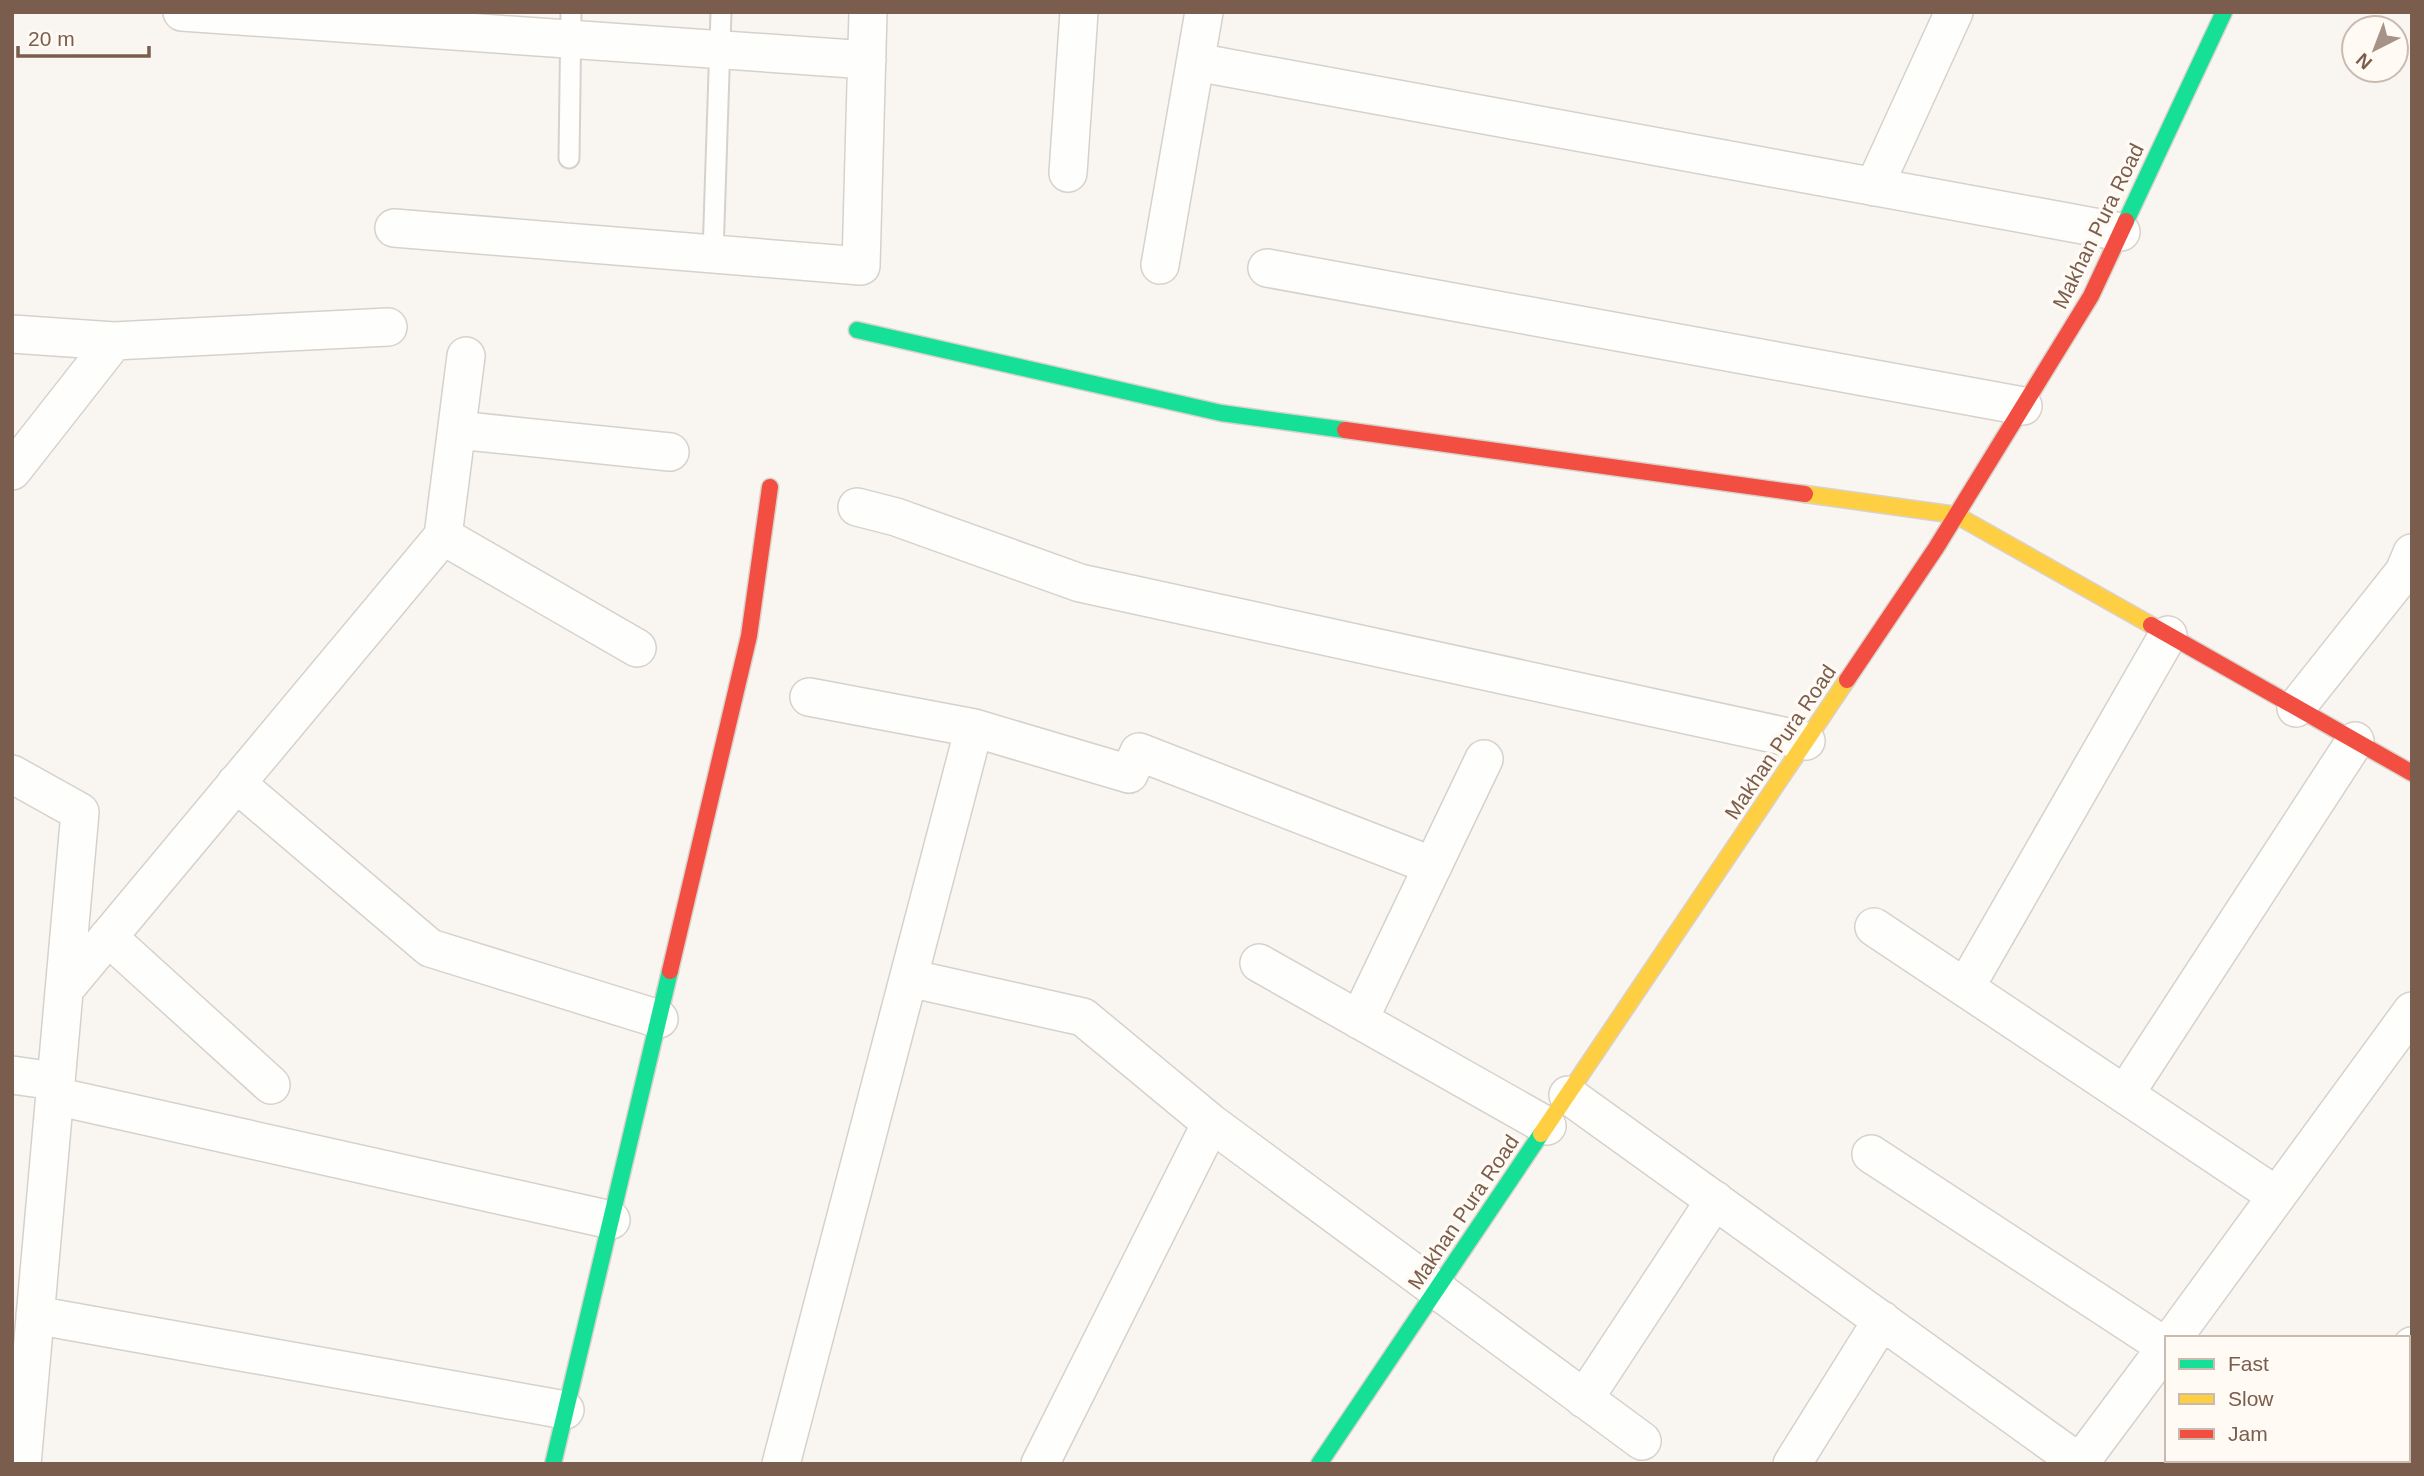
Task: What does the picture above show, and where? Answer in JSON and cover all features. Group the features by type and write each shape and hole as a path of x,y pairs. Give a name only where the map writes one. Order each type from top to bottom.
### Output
{"street":[{"path":"183,12 571,26 720,50 867,60"},
{"path":"394,228 861,266 868,12"},
{"path":"1068,173 1079,12"},
{"path":"1160,265 1204,12"},
{"path":"1874,187 1954,12"},
{"name":"Makhan Pura Road","path":"1324,1462 1436,1289 1956,515 2091,296 2224,12"},
{"path":"1196,62 2121,232"},
{"path":"1267,268 2023,406"},
{"path":"12,334 114,341 388,327"},
{"path":"857,330 1221,413 1956,515 2412,773"},
{"path":"12,471 114,341"},
{"path":"64,990 443,536 466,356"},
{"path":"457,430 670,452"},
{"path":"553,1464 749,636 770,487"},
{"path":"857,507 896,517 1080,583 1806,741"},
{"path":"443,536 637,648"},
{"path":"2296,708 2404,572 2412,553"},
{"path":"1965,988 2168,635"},
{"path":"809,697 974,728 1129,774 1139,752 1433,866"},
{"path":"781,1464 974,728"},
{"path":"2125,1094 2355,741"},
{"path":"1359,1020 1484,759"},
{"path":"12,774 80,812 22,1464"},
{"path":"236,783 430,948 659,1019"},
{"path":"1874,927 2277,1196"},
{"path":"108,937 271,1084"},
{"path":"1259,963 1547,1126"},
{"path":"909,978 1083,1017 1211,1123 1642,1441"},
{"path":"2174,1336 2412,1011"},
{"path":"12,1075 55,1088 611,1220"},
{"path":"1568,1095 2080,1463 2165,1349"},
{"path":"1040,1464 1211,1123"},
{"path":"1871,1154 2165,1345"},
{"path":"1584,1399 1715,1200"},
{"path":"35,1315 565,1410"},
{"path":"1791,1464 1882,1320"}],"lane":[{"path":"713,254 721,12"},
{"path":"569,158 571,26"}],"traffic: fast":[{"path":"2126,221 2224,12"},
{"path":"857,330 1221,413 1345,430"},
{"path":"553,1464 670,971"},
{"path":"1319,1464 1541,1134"}],"traffic: slow":[{"path":"1805,494 1956,515 2151,625"},
{"path":"1541,1134 1847,680"}],"traffic: jam":[{"path":"1847,680 1936,548 2091,296 2126,221"},
{"path":"1345,430 1805,494"},
{"path":"670,971 749,636 770,487"},
{"path":"2151,625 2412,773"}]}
